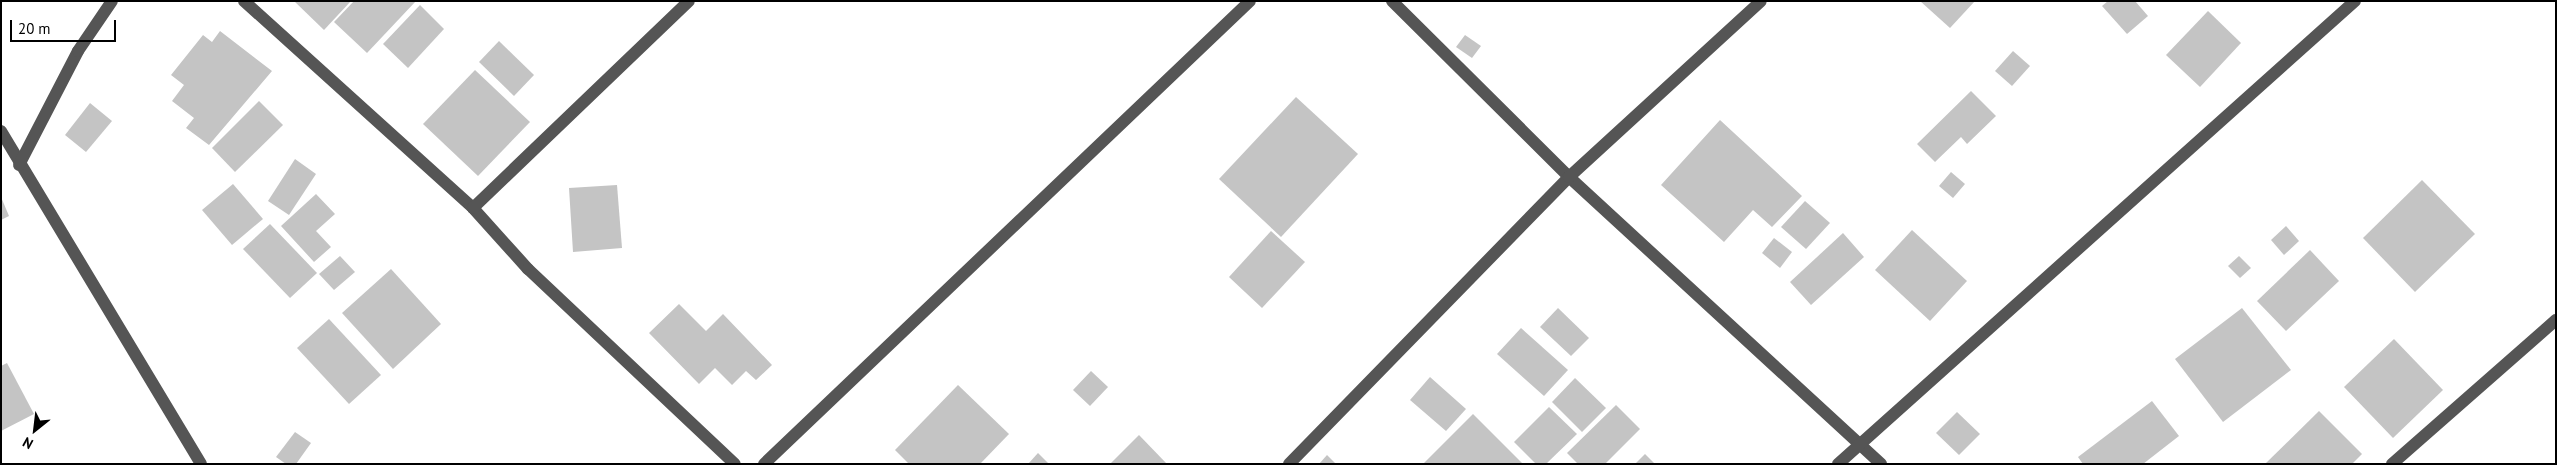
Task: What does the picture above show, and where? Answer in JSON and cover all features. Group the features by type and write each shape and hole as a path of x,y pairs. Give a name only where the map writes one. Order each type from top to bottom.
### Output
{"street":[{"path":"19,165 78,51 112,1"},
{"path":"244,1 473,208 528,270 735,464"},
{"path":"473,208 689,1"},
{"path":"764,464 1250,1"},
{"path":"1392,1 1569,176 1860,442 1881,464"},
{"path":"1289,464 1569,176 1761,1"},
{"path":"1838,464 1860,442 2354,1"},
{"path":"1,131 19,165 200,464"},
{"path":"2392,464 2556,320"}],"building":[{"path":"294,1 351,1 324,30"},
{"path":"354,1 416,1 367,53 334,22"},
{"path":"1920,1 1975,1 1950,28"},
{"path":"2108,1 2135,1 2148,16 2127,34 2102,6"},
{"path":"420,5 444,29 408,68 383,44"},
{"path":"2208,11 2241,43 2200,87 2166,55"},
{"path":"220,31 272,71 209,145 186,128 194,118 172,101 184,85 171,75 203,35 212,42"},
{"path":"1465,35 1481,46 1472,58 1456,47"},
{"path":"499,41 534,75 514,96 479,62"},
{"path":"2013,51 2030,66 2012,86 1995,71"},
{"path":"475,70 530,122 478,176 423,124"},
{"path":"1971,91 1996,116 1967,144 1961,137 1935,162 1917,144"},
{"path":"1296,97 1358,154 1281,237 1219,179"},
{"path":"259,101 283,125 235,172 212,148"},
{"path":"90,103 112,121 86,152 65,135"},
{"path":"1720,120 1802,196 1772,227 1753,210 1724,242 1661,185"},
{"path":"295,159 316,174 289,215 268,201"},
{"path":"1951,172 1965,184 1953,198 1939,186"},
{"path":"2422,180 2475,234 2415,292 2363,238"},
{"path":"233,184 263,219 232,245 202,210"},
{"path":"617,185 622,248 573,252 569,188"},
{"path":"316,194 335,214 316,231 331,247 314,262 281,226"},
{"path":"1,197 9,216 1,220"},
{"path":"1805,201 1830,223 1806,249 1781,227"},
{"path":"270,224 317,273 290,298 243,249"},
{"path":"2286,226 2299,241 2284,255 2271,240"},
{"path":"1912,230 1967,281 1930,321 1875,270"},
{"path":"1271,231 1305,262 1262,308 1229,277"},
{"path":"1843,233 1864,257 1811,305 1790,282"},
{"path":"1774,238 1792,252 1780,268 1762,253"},
{"path":"2310,250 2339,281 2286,331 2257,301"},
{"path":"340,256 355,272 334,290 319,274"},
{"path":"2239,256 2251,268 2240,278 2228,266"},
{"path":"391,269 441,324 393,369 342,313"},
{"path":"679,304 706,331 723,314 772,365 756,380 746,371 732,385 715,368 699,384 649,333"},
{"path":"1558,308 1589,338 1571,356 1540,327"},
{"path":"2242,308 2291,370 2223,422 2175,359"},
{"path":"329,319 381,375 349,404 297,348"},
{"path":"1521,328 1568,370 1544,396 1497,354"},
{"path":"2394,339 2443,390 2393,438 2344,387"},
{"path":"7,363 34,414 1,431 1,366"},
{"path":"1091,371 1108,387 1090,406 1073,390"},
{"path":"1430,377 1466,409 1446,431 1410,400"},
{"path":"1575,378 1606,408 1582,432 1552,402"},
{"path":"958,385 1009,434 980,464 909,464 895,450"},
{"path":"2152,401 2179,436 2143,464 2083,464 2078,457"},
{"path":"1616,405 1640,429 1605,464 1578,464 1567,453"},
{"path":"1549,407 1577,434 1546,464 1536,464 1514,442"},
{"path":"2319,411 2362,454 2352,464 2265,464"},
{"path":"1957,412 1980,434 1959,455 1936,433"},
{"path":"1473,414 1523,464 1423,464"},
{"path":"295,432 311,443 296,464 286,464 276,457"},
{"path":"1139,435 1167,464 1110,464"},
{"path":"1038,453 1049,464 1028,464"},
{"path":"1645,454 1655,464 1635,464"},
{"path":"1327,455 1336,464 1319,464"}]}
